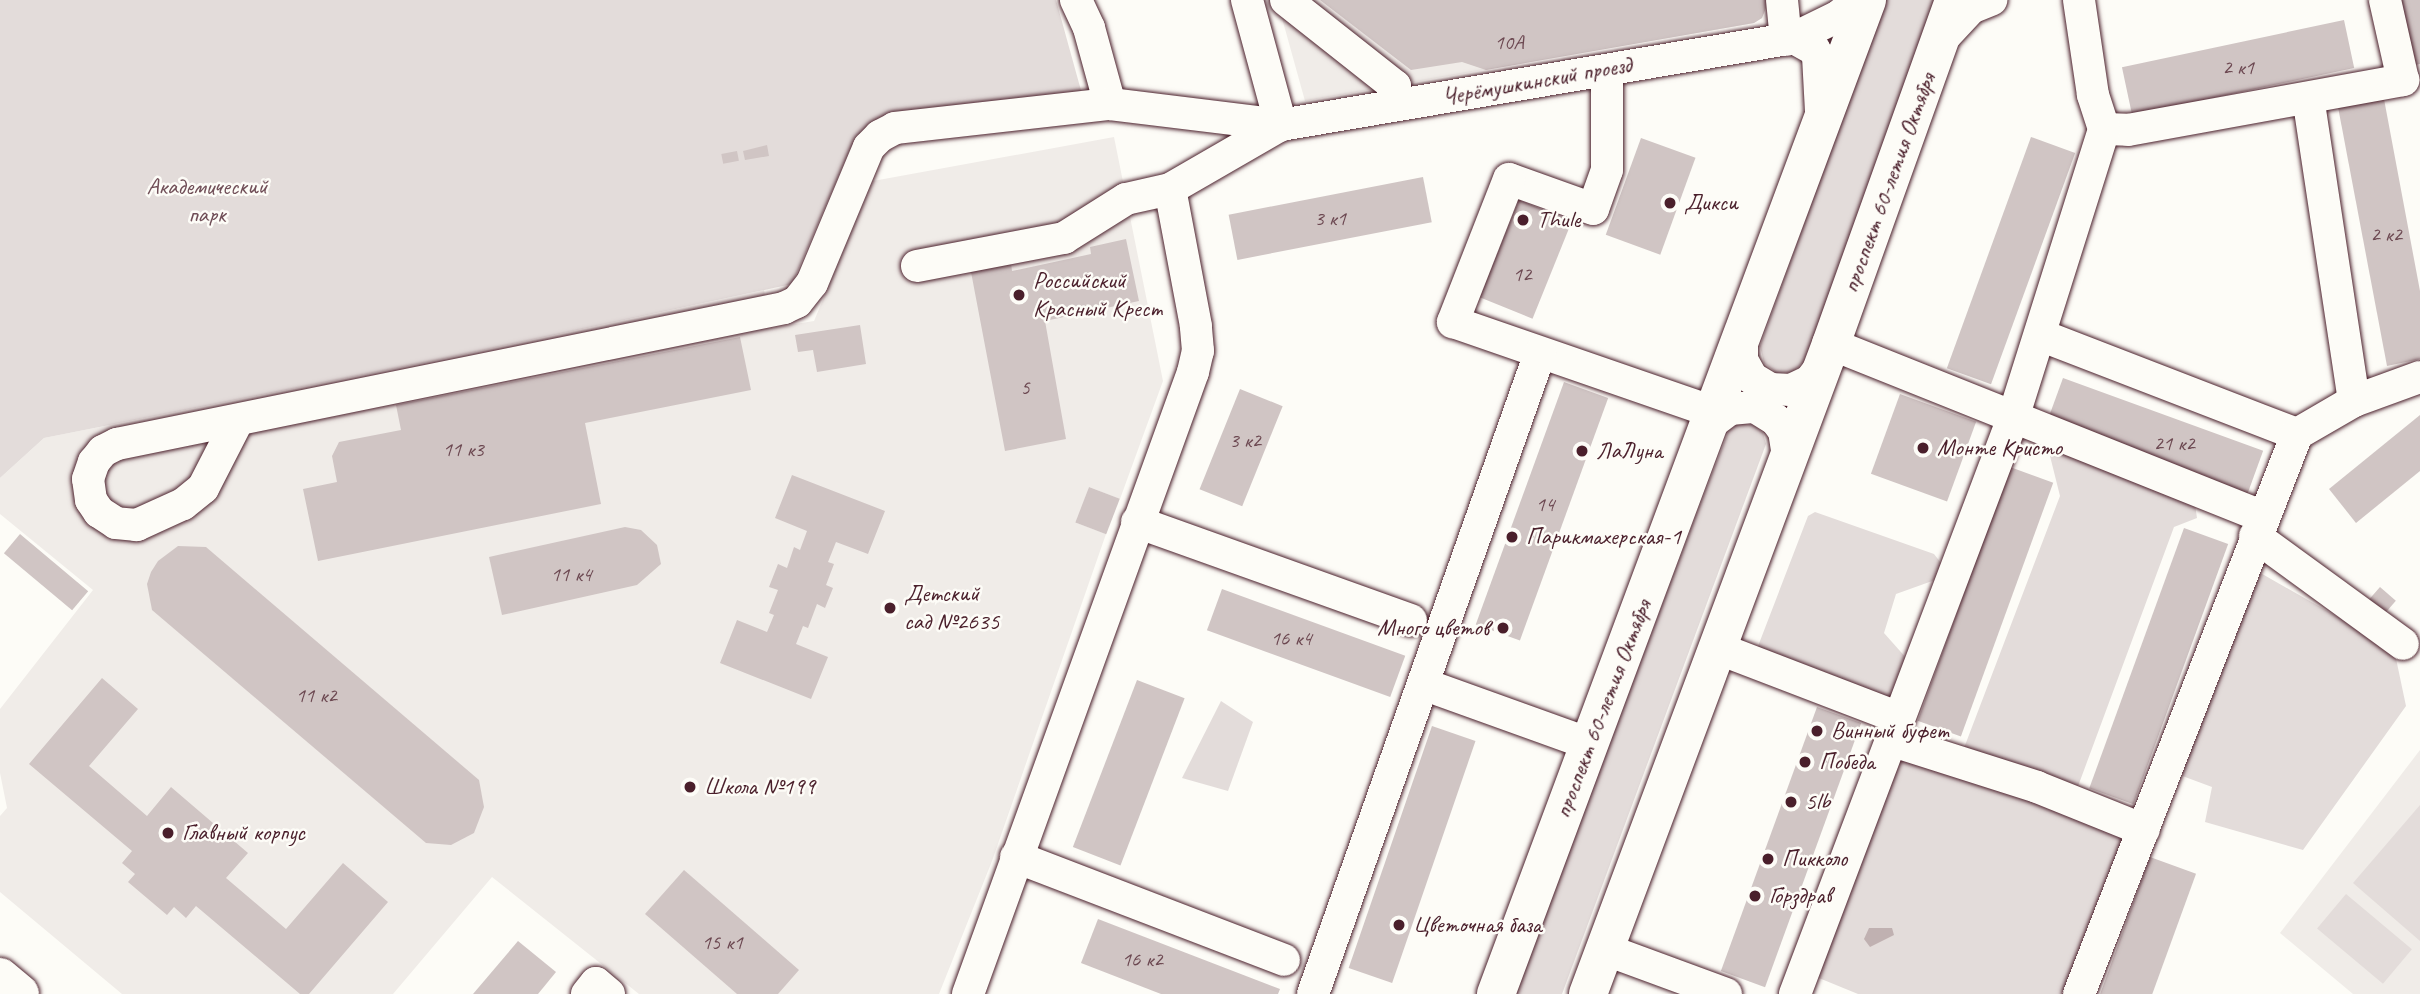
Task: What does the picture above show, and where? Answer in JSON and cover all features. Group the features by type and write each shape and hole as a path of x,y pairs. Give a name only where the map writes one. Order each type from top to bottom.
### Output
{"main road":[{"name":"проспект 60-летия Октября","path":"1496,994 1867,0"},
{"name":"проспект 60-летия Октября","path":"1588,994 1827,354 1954,0"},
{"path":"0,977 20,994"}],"street":[{"path":"1247,0 1280,125"},
{"path":"1286,0 1396,95"},
{"path":"1782,0 1790,39 1814,49 1818,57 1821,123"},
{"name":"Черёмушкинский проезд","path":"1280,125 1396,95 1607,70 1790,39 1839,16 1857,0"},
{"path":"1937,46 1956,21 1971,8 1991,0"},
{"path":"1799,993 1894,728 2013,418 2104,130 2093,95 2079,0"},
{"path":"2104,130 2128,131 2412,81 2385,0"},
{"path":"1084,9 1110,104"},
{"path":"1607,70 1606,170 1593,209 1509,179 1453,323 1711,418 1730,409 1755,407 1776,420 1784,431 1788,455"},
{"path":"2308,99 2354,401"},
{"path":"238,420 204,488 183,504 137,525 116,523 99,512 91,500 88,479 94,463 110,448 238,420 784,308 797,302 812,283 869,147 880,136 895,128 1110,104 1280,125"},
{"path":"917,266 1064,238 1126,199 1170,189 1280,125"},
{"path":"968,994 1198,351 1170,189"},
{"path":"2040,335 2297,434"},
{"name":"проспект 60-летия Октября","path":"1742,340 1742,360 1752,379 1770,389 1791,390 1810,382 1827,354"},
{"path":"1313,994 1540,353"},
{"path":"1827,354 2013,418 2259,526 2403,644"},
{"path":"2079,994 2297,434 2354,401 2420,377"},
{"path":"1137,522 1411,620"},
{"path":"1717,648 1894,728 2144,830"},
{"path":"1423,684 1590,744"},
{"path":"1016,857 1284,960"},
{"path":"1604,949 1726,994"},
{"path":"587,994 596,983 609,994"}],"shaded area":[{"path":"1277,0 1766,0 1762,18 1754,23 1305,101"},
{"path":"1114,137 1163,381 1120,499 1089,487 1077,523 1106,534 992,861 939,994 639,994 492,877 393,994 122,994 0,892 0,816 7,808 0,773 0,709 93,590 0,514 0,478 44,438 443,359 764,290 771,328 814,321 873,181"},
{"path":"2420,750 2420,994 2353,994 2280,933"},
{"path":"1869,928 1892,928 1894,935 1870,947 1864,939"}],"green space":[{"name":"Академический парк","path":"0,0 1056,0 1082,94 864,136 850,149 792,284 443,359 44,438 0,478"},
{"path":"1885,0 1935,0 1805,360 1793,372 1777,373 1764,363 1760,346"},
{"path":"1740,423 1755,426 1763,433 1766,444 1562,994 1515,994 1729,430"},
{"path":"2062,446 2194,498 2197,518 2174,527 2077,789 1964,748 2060,496 2050,456"},
{"path":"1815,512 1934,554 1941,563 1935,580 1896,594 1884,633 1908,660 1898,705 1755,654 1808,516"},
{"path":"2257,571 2394,649 2406,706 2303,850 2205,822 2212,787 2177,774"},
{"path":"1221,701 1253,722 1228,791 1182,778"},
{"path":"1898,753 2131,837 2064,994 1858,994 1814,976"},
{"path":"2420,805 2420,941 2353,883"},
{"path":"2346,894 2412,949 2383,984 2317,928"}],"building":[{"path":"1320,0 1766,0 1766,8 1762,18 1754,23 1486,70 1462,62 1411,70"},
{"path":"2401,0 2420,0 2420,64 2414,65"},
{"path":"2344,20 2354,68 2132,115 2122,67"},
{"path":"2384,99 2420,291 2420,359 2387,366 2338,107"},
{"path":"2031,137 2075,153 1991,384 1947,368"},
{"path":"1641,138 1696,158 1660,255 1606,235"},
{"path":"767,145 769,156 745,160 743,151"},
{"path":"737,151 739,161 723,164 721,154"},
{"path":"1423,177 1432,222 1237,260 1229,215"},
{"path":"1519,200 1572,221 1533,319 1480,297"},
{"path":"1126,239 1139,301 1045,321 1066,439 1005,451 971,272 1011,263 1012,271 1091,254 1090,247"},
{"path":"860,325 866,364 817,372 813,350 798,352 795,335"},
{"path":"740,337 751,390 585,423 601,504 318,561 303,489 337,482 332,456 339,442 401,430 396,405"},
{"path":"2063,378 2263,451 2247,494 2047,421"},
{"path":"1564,382 1608,398 1520,641 1476,624"},
{"path":"1240,389 1283,406 1242,506 1200,489"},
{"name":"Монте Кристо","path":"1900,394 1976,422 1947,502 1871,474"},
{"path":"2420,415 2420,471 2356,523 2329,489"},
{"path":"2010,467 2053,483 1961,736 1918,721"},
{"path":"792,475 885,511 868,554 836,542 828,562 834,564 826,585 833,588 825,608 817,604 808,628 803,626 796,644 828,657 811,699 720,663 737,620 767,632 774,615 769,613 778,590 769,587 778,564 787,568 794,547 800,550 807,531 775,518"},
{"path":"1089,487 1120,499 1106,534 1075,522"},
{"path":"625,527 641,530 657,545 661,564 637,585 502,615 489,557"},
{"path":"2184,528 2228,544 2133,804 2089,788"},
{"path":"20,534 88,591 72,610 4,553"},
{"path":"178,546 206,547 479,780 484,807 474,833 451,845 426,843 152,610 147,584 151,572 158,561"},
{"path":"2380,587 2396,601 2381,618 2365,604"},
{"path":"1222,589 1405,656 1390,697 1207,630"},
{"name":"Главный корпус","path":"102,678 138,709 89,766 147,816 171,787 248,853 226,878 286,929 343,863 388,902 309,994 300,994 196,906 186,918 174,907 167,915 128,882 135,874 122,863 132,851 29,764"},
{"path":"1137,680 1185,698 1120,865 1073,847"},
{"path":"1817,707 1861,723 1765,987 1721,971"},
{"path":"1432,726 1475,741 1392,983 1349,968"},
{"path":"2150,857 2196,874 2152,994 2100,994"},
{"path":"684,870 799,970 778,994 737,994 645,914"},
{"path":"1098,919 1280,989 1278,994 1161,994 1081,963"},
{"path":"518,941 556,972 538,994 473,994"}],"place":[{"name":"Дикси","path":"1670,203"},
{"name":"Thule","path":"1523,220"},
{"name":"Российский Красный Крест","path":"1019,295"},
{"name":"Монте Кристо","path":"1923,448"},
{"name":"ЛаЛуна","path":"1582,451"},
{"name":"Парикмахерская-1","path":"1512,537"},
{"name":"Детский сад №2635","path":"890,608"},
{"name":"Много цветов","path":"1503,628"},
{"name":"Винный буфет","path":"1817,731"},
{"name":"Победа","path":"1805,762"},
{"name":"Школа №199","path":"690,787"},
{"name":"5lb","path":"1791,802"},
{"name":"Главный корпус","path":"168,833"},
{"name":"Пикколо","path":"1768,859"},
{"name":"Горздрав","path":"1755,896"},
{"name":"Цветочная база","path":"1399,925"}]}
